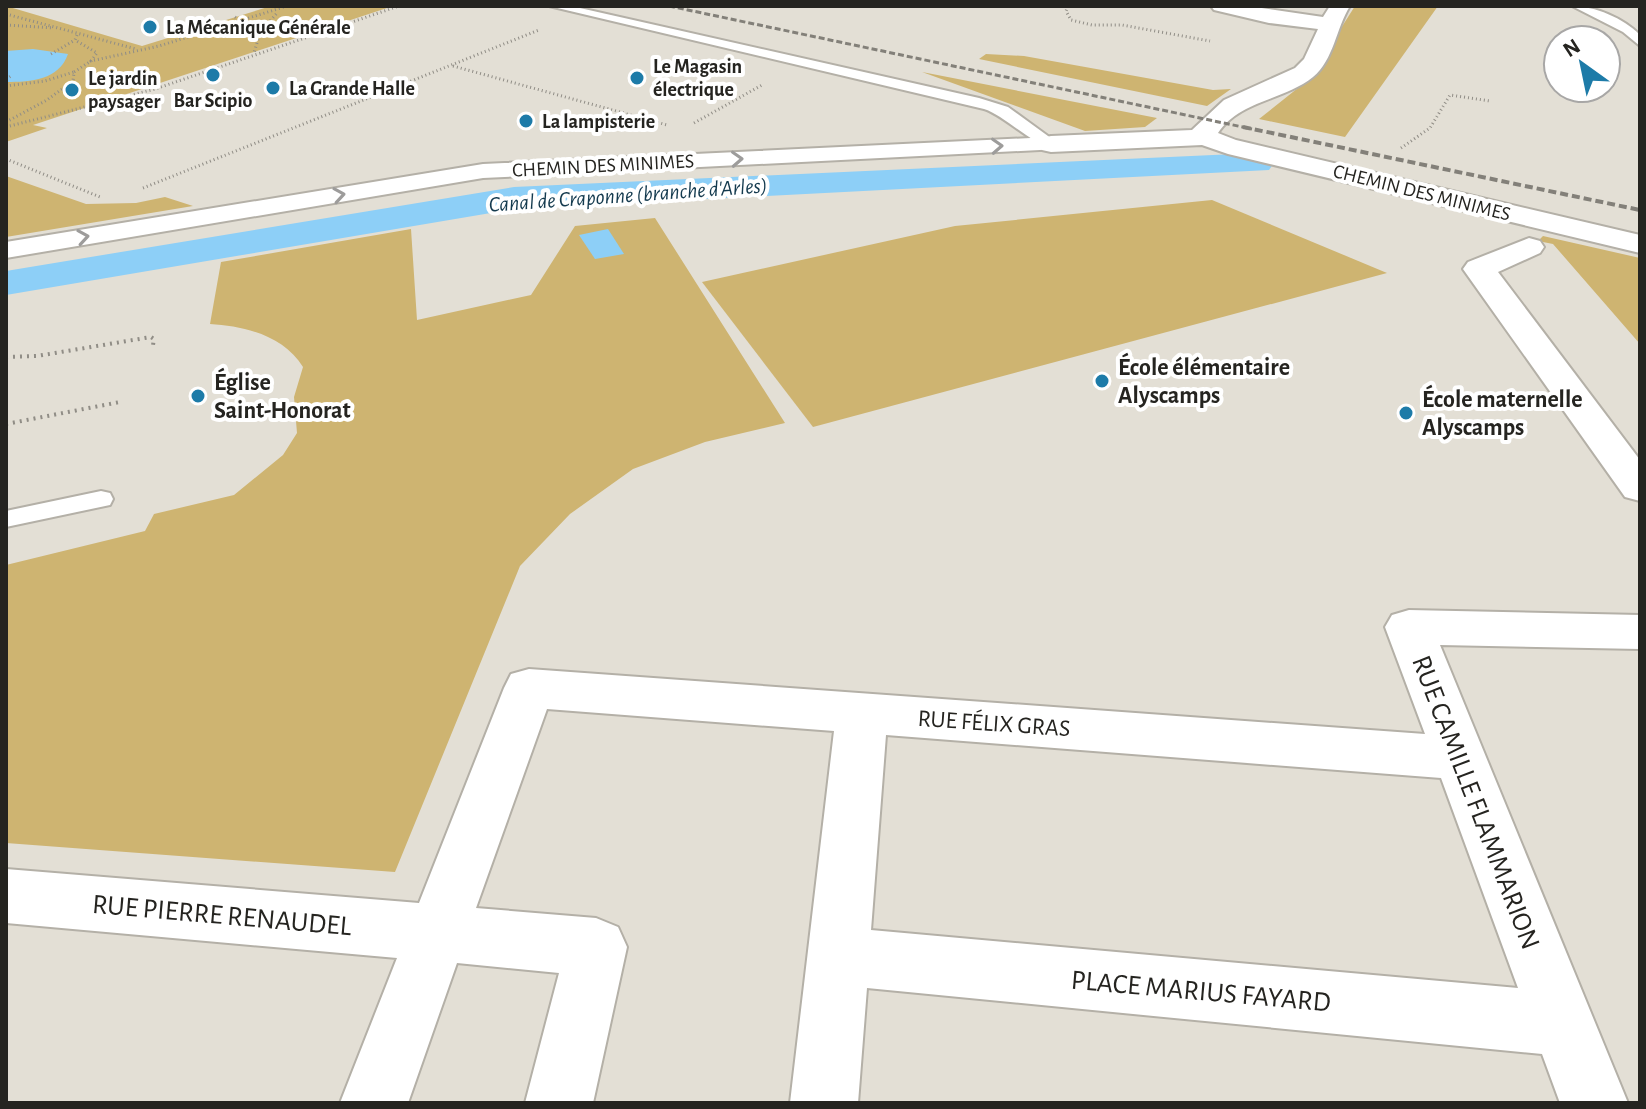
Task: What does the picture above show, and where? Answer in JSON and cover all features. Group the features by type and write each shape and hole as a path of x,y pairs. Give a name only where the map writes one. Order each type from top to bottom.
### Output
{"street":[{"path":"1216,141 1205,130 1229,107 1293,79 1309,68 1334,15 1269,17 1221,6"},
{"name":"CHEMIN DES MINIMES","path":"6,250 483,171 1051,144 1216,141 1640,244"},
{"path":"1529,247 1479,269 1635,473"},
{"name":"RUE CAMILLE FLAMMARION","path":"1594,1103 1409,627 1640,632"},
{"name":"RUE FÉLIX GRAS","path":"438,931 529,688 1460,758"},
{"path":"824,1103 862,713"},
{"name":"RUE PIERRE RENAUDEL","path":"6,896 596,947 559,1103"},
{"path":"374,1103 438,931"},
{"name":"PLACE MARIUS FAYARD","path":"839,956 1564,1024"}],"lane":[{"path":"555,6 991,106 1003,110 1051,144"},
{"path":"1578,6 1627,29 1640,42"},
{"path":"1596,6 1640,25"},
{"path":"1604,6 1621,10"},
{"path":"723,43 743,34"},
{"path":"6,519 101,499"}],"path":[{"path":"253,54 263,26 287,6"},
{"path":"6,125 46,120 163,86 399,6"},
{"path":"1068,6 1066,11 1071,20 1092,25 1130,26 1213,41"},
{"path":"91,61 142,50 282,9"},
{"path":"131,193 584,13"},
{"path":"6,14 31,17 77,35 142,50"},
{"path":"235,17 260,33"},
{"path":"6,25 62,28"},
{"path":"51,54 75,40 77,35"},
{"path":"6,86 45,81 74,72 91,61 97,53 75,40"},
{"path":"289,43 295,45"},
{"path":"684,129 806,62"},
{"path":"452,65 671,126"},
{"path":"6,125 63,90 73,81 74,72"},
{"path":"6,79 11,76"},
{"path":"1400,148 1430,128 1450,95 1490,101"},
{"path":"6,159 108,198"},
{"path":"6,357 37,356 151,337 154,339 153,345"},
{"path":"6,424 120,402"}],"shaded area":[{"name":"Le jardin paysager","path":"6,6 142,46 271,6 393,6 33,125 47,128 6,142"},
{"path":"1355,6 1438,6 1345,137 1259,119 1308,80"},
{"path":"986,54 1024,56 1213,90 1231,89 1207,106 979,59"},
{"path":"922,72 1157,118 1145,127 1085,131"},
{"path":"6,176 86,204 136,203 165,197 193,206 6,237"},
{"path":"1212,200 1387,273 813,427 702,282 955,226"},
{"path":"655,218 785,423 705,442 633,469 570,514 520,566 395,872 6,843 6,565 145,531 154,514 234,495 283,455 297,433 294,397 303,367 295,356 274,340 250,330 210,324 221,262 411,229 417,320 531,295 575,226"},
{"path":"1543,236 1640,258 1640,344 1553,244 1538,241"}],"water":[{"path":"33,49 68,54 58,69 43,78 6,82 6,51"},
{"path":"608,229 624,254 595,259 579,235"}],"waterway":[{"name":"Canal de Craponne (branche d'Arles)","path":"6,283 514,198 1257,163"}],"railway":[{"path":"669,6 1252,129"},
{"path":"1243,127 1640,210"}],"place":[{"name":"La Mécanique Générale","path":"150,27"},
{"name":"Bar Scipio","path":"213,75"},
{"name":"Le Magasin électrique","path":"637,78"},
{"name":"La Grande Halle","path":"273,88"},
{"name":"Le jardin paysager","path":"72,90"},
{"name":"La lampisterie","path":"526,121"},
{"name":"École élémentaire Alyscamps","path":"1102,381"},
{"name":"Église Saint-Honorat","path":"198,396"},
{"name":"École maternelle Alyscamps","path":"1406,413"}]}
